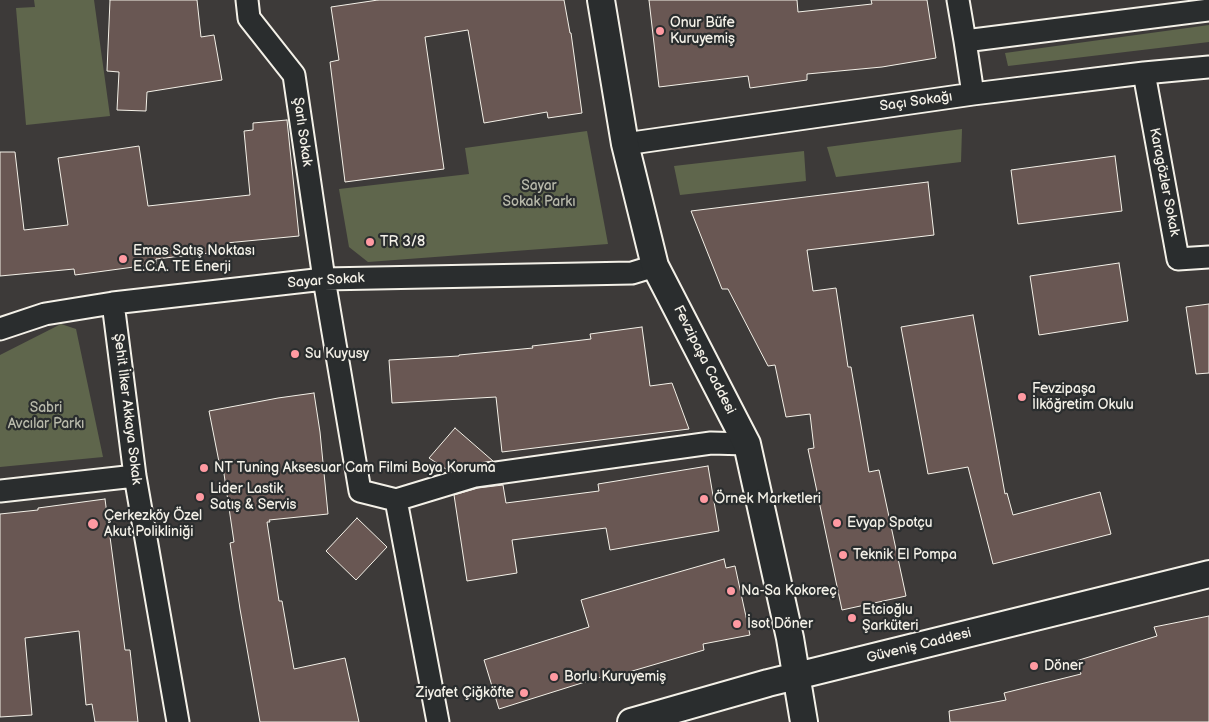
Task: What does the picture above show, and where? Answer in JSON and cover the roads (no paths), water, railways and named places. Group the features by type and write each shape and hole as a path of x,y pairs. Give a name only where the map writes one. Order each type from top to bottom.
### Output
{"street":[{"name":"Şarlı Sokak","path":"247,0 249,18 294,75 324,279 360,491 396,500"},
{"name":"Fevzipaşa Caddesi","path":"601,0 625,144 655,266 747,444 790,638 804,722"},
{"path":"958,0 973,94"},
{"path":"965,41 1209,10"},
{"name":"Saçı Sokağı","path":"625,144 973,94 1209,67"},
{"name":"Karagözler Sokak","path":"1144,74 1178,259 1209,257"},
{"name":"Sayar Sokak","path":"0,329 44,314 113,303 324,279 632,273 655,266"},
{"name":"Şehit İlker Akkaya Sokak","path":"113,303 135,476 178,722"},
{"path":"438,722 396,500 475,476 711,443 747,444"},
{"path":"0,492 135,476"},
{"name":"Güveniş Caddesi","path":"631,722 796,676 1209,574"}],"place":[{"name":"Onur Büfe Kuruyemiş","path":"660,31"},
{"name":"TR 3/8","path":"370,242"},
{"name":"Emas Satış Noktası E.C.A. TE Enerji","path":"123,259"},
{"name":"Su Kuyusy","path":"295,354"},
{"name":"Fevzipaşa İlköğretim Okulu","path":"1022,397"},
{"name":"NT Tuning Aksesuar Cam Filmi Boya Koruma","path":"204,468"},
{"name":"Lider Lastik Satış & Servis","path":"200,497"},
{"name":"Örnek Marketleri","path":"704,499"},
{"name":"Evyap Spotçu","path":"837,523"},
{"name":"Çerkezköy Özel Akut Polikliniği","path":"93,524"},
{"name":"Teknik El Pompa","path":"843,555"},
{"name":"Na-Sa Kokoreç","path":"731,591"},
{"name":"Etcioğlu Şarküteri","path":"852,618"},
{"name":"İsot Döner","path":"737,624"},
{"name":"Döner","path":"1034,666"},
{"name":"Borlu Kuruyemiş","path":"554,677"},
{"name":"Ziyafet Çiğköfte","path":"524,693"}],"park label":[{"name":"Sayar Sokak Parkı","path":"539,194"},
{"name":"Sabri Avcılar Parkı","path":"46,416"}]}
